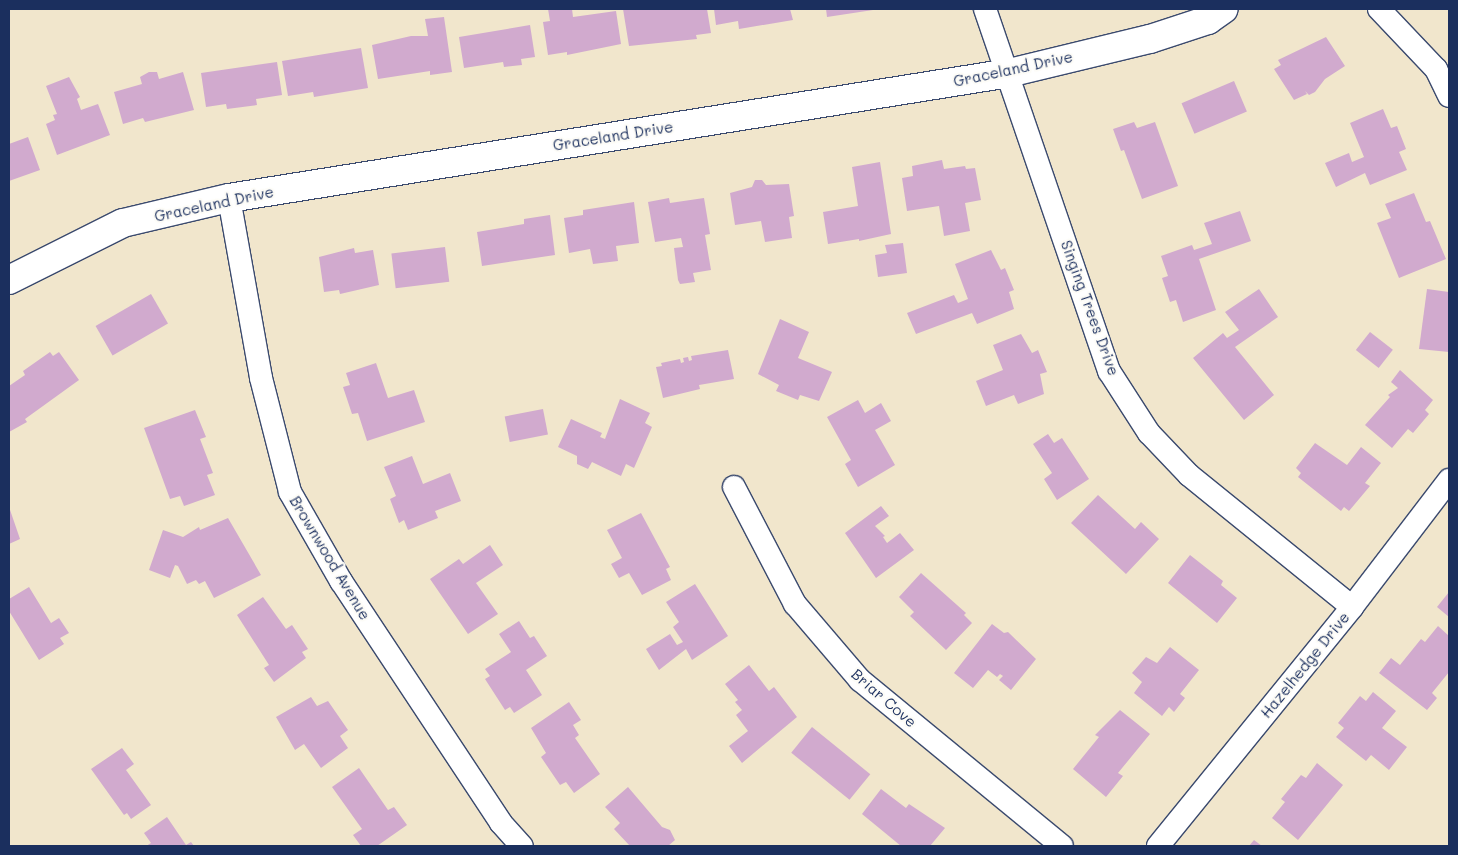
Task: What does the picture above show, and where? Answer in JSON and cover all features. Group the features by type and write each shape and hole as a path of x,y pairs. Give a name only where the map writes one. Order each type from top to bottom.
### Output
{"street":[{"name":"Singing Trees Drive","path":"985,9 1009,73 1109,371 1149,432 1189,476 1352,607"},
{"name":"Graceland Drive","path":"9,280 123,223 229,198 1009,73 1150,39 1208,20 1224,9"},
{"path":"1379,9 1436,69 1449,96"},
{"name":"Brownwood Avenue","path":"229,198 261,378 290,492 346,589 501,823 522,846"},
{"name":"Hazelhedge Drive","path":"1158,846 1352,607 1449,480"},
{"name":"Briar Cove","path":"734,487 795,604 860,680 1062,846"}],"building":[{"path":"548,9 572,9 573,17 616,11 621,44 567,55 567,52 548,55 543,22 550,21"},
{"path":"623,9 707,9 711,33 696,35 697,39 629,46"},
{"path":"714,9 790,9 793,20 739,29 738,21 716,25"},
{"path":"826,9 873,9 873,10 827,17"},
{"path":"444,17 452,72 430,75 430,71 378,79 372,45 411,36 428,36 425,19"},
{"path":"530,25 535,57 521,59 522,65 504,67 503,62 464,68 459,37"},
{"path":"1326,37 1345,66 1325,79 1315,92 1309,95 1305,91 1307,94 1294,100 1274,69 1281,65 1278,60"},
{"path":"361,48 368,88 314,97 313,92 288,96 282,61"},
{"path":"277,62 282,95 256,99 257,105 227,109 226,104 206,107 201,73"},
{"path":"149,72 157,72 159,79 183,72 194,110 145,122 143,118 123,124 114,92 142,84 140,77"},
{"path":"69,77 80,97 77,99 81,110 98,104 110,135 57,155 46,124 55,120 53,115 57,114 46,86"},
{"path":"1234,81 1247,111 1194,134 1182,103"},
{"path":"1383,109 1391,128 1397,126 1406,149 1399,152 1407,170 1370,185 1365,173 1336,187 1325,163 1349,153 1352,162 1364,157 1350,123"},
{"path":"1134,122 1137,128 1155,122 1178,186 1142,199 1124,150 1121,151 1113,129"},
{"path":"28,137 40,170 9,181 9,144"},
{"path":"942,160 944,169 965,166 966,169 975,168 981,200 965,203 970,231 944,236 939,206 907,211 902,178 913,176 912,166"},
{"path":"880,162 891,234 859,241 859,239 828,244 823,212 858,206 852,167"},
{"path":"755,180 762,180 766,185 789,184 794,216 789,217 792,238 765,242 761,221 735,225 730,193 752,187"},
{"path":"1414,193 1426,222 1430,221 1446,259 1399,278 1377,223 1391,218 1385,204"},
{"path":"669,198 670,203 704,198 710,234 705,235 711,270 693,273 695,282 680,284 678,280 674,248 683,247 681,238 655,242 648,202"},
{"path":"634,202 639,243 616,246 618,261 593,264 590,249 569,253 564,218 583,215 583,210"},
{"path":"1240,211 1251,241 1199,259 1216,310 1183,322 1176,300 1170,302 1162,278 1168,276 1161,256 1192,245 1194,250 1212,244 1204,223"},
{"path":"550,215 555,255 482,266 477,232 524,224 524,219"},
{"path":"903,243 907,273 878,277 875,255 887,253 885,245"},
{"path":"445,247 449,282 396,288 391,254"},
{"path":"354,248 355,253 373,250 379,285 340,294 339,290 324,292 319,257"},
{"path":"991,250 1001,270 1005,268 1014,290 1009,292 1014,309 977,324 972,313 916,334 907,313 954,295 958,303 968,299 955,264"},
{"path":"1259,289 1278,317 1235,347 1274,395 1244,420 1193,358 1223,333 1227,338 1239,330 1225,312"},
{"path":"1427,289 1449,292 1449,352 1419,349"},
{"path":"151,294 168,323 113,355 96,326"},
{"path":"780,319 809,332 798,358 832,372 819,401 800,395 798,400 776,391 779,385 758,374"},
{"path":"1370,332 1393,350 1379,368 1356,350"},
{"path":"1021,334 1032,353 1038,350 1047,372 1040,374 1044,394 1018,404 1014,395 986,406 976,381 1003,370 993,345"},
{"path":"728,350 734,379 699,385 700,389 663,398 656,367 662,366 661,363 680,359 681,363 684,362 683,358 688,357 689,361 692,360 691,356"},
{"path":"50,352 53,356 59,352 79,380 25,419 27,422 9,432 9,386 25,375 23,371"},
{"path":"376,363 388,398 414,390 425,422 367,441 358,413 352,414 343,387 350,385 346,373"},
{"path":"1400,370 1433,400 1425,410 1429,414 1413,433 1408,429 1392,448 1365,425 1390,397 1388,395 1398,388 1391,382"},
{"path":"620,399 650,413 645,423 652,427 634,468 626,464 621,476 592,462 588,469 577,464 577,456 558,447 571,419 602,433 600,437 605,439"},
{"path":"858,400 865,413 881,403 891,421 875,430 895,465 858,487 845,464 851,460 827,417"},
{"path":"543,409 548,435 510,442 505,416"},
{"path":"195,410 206,437 200,439 213,473 207,475 215,495 184,506 180,496 170,499 144,428"},
{"path":"1048,434 1054,443 1062,438 1089,479 1057,500 1044,479 1052,473 1033,444"},
{"path":"1315,443 1347,465 1361,447 1381,463 1365,483 1370,486 1349,511 1344,507 1341,511 1298,477 1301,473 1296,468"},
{"path":"412,456 423,484 450,473 461,501 435,511 438,518 408,530 404,520 399,523 390,499 396,496 384,467"},
{"path":"1098,495 1135,529 1141,522 1159,539 1126,574 1071,523"},
{"path":"881,506 889,516 875,526 885,536 883,537 887,543 900,533 914,550 876,578 845,533"},
{"path":"9,507 20,539 9,544"},
{"path":"641,513 670,567 666,569 671,580 642,595 629,573 619,578 611,564 622,558 607,530"},
{"path":"228,518 261,575 214,598 205,581 199,584 196,580 187,584 178,566 175,565 170,578 149,570 163,530 183,537 199,527 200,530"},
{"path":"490,545 503,565 476,583 498,614 468,634 430,579 459,559 463,564"},
{"path":"1190,555 1223,581 1221,585 1237,598 1217,623 1168,583"},
{"path":"921,573 966,613 964,615 972,623 946,650 910,616 914,612 899,597"},
{"path":"695,584 728,636 692,660 686,649 659,670 646,649 670,634 677,645 683,642 673,627 679,622 666,602"},
{"path":"29,587 51,623 59,618 69,633 60,638 64,644 39,660 9,611 9,599"},
{"path":"1449,592 1449,617 1437,607"},
{"path":"263,597 286,629 292,625 308,649 302,652 306,658 274,682 264,668 269,665 237,615"},
{"path":"519,621 530,638 534,636 547,656 526,670 542,695 514,713 510,707 505,710 485,679 490,676 485,669 511,652 499,634"},
{"path":"992,624 1004,633 1008,632 1036,659 1011,690 999,680 1003,676 1000,674 997,677 988,670 973,688 954,673"},
{"path":"1438,626 1449,636 1449,672 1432,693 1437,698 1427,710 1379,673 1391,658 1400,665 1421,639 1425,642"},
{"path":"1170,647 1199,670 1180,694 1185,698 1174,712 1169,707 1162,716 1134,693 1142,682 1132,673 1146,657 1157,663"},
{"path":"749,665 769,691 774,687 797,717 742,763 729,746 748,731 736,715 742,710 735,702 738,700 725,684"},
{"path":"1373,692 1396,711 1382,728 1407,747 1389,770 1371,755 1366,761 1336,737 1344,728 1338,723 1360,696 1366,701"},
{"path":"311,697 317,706 328,701 348,730 340,736 348,748 321,768 304,744 295,750 276,717"},
{"path":"569,702 581,720 573,725 579,735 575,738 600,774 574,793 566,782 560,785 541,757 546,753 531,728"},
{"path":"1120,710 1150,734 1118,773 1123,776 1106,797 1073,769 1099,737 1095,735"},
{"path":"812,727 870,774 850,800 791,753"},
{"path":"122,748 134,764 126,770 151,805 131,819 127,813 124,815 91,769"},
{"path":"1317,763 1343,785 1298,840 1272,818 1285,802 1281,799 1301,775 1306,778"},
{"path":"359,768 388,810 394,807 407,825 377,846 361,846 353,835 362,829 332,787"},
{"path":"628,787 662,827 670,830 675,840 668,846 630,846 614,829 620,823 605,807"},
{"path":"881,789 906,808 909,804 945,828 930,846 901,846 862,814"},
{"path":"167,817 186,845 191,842 194,846 146,846 151,843 144,833"},
{"path":"1254,840 1262,846 1249,846"}]}
